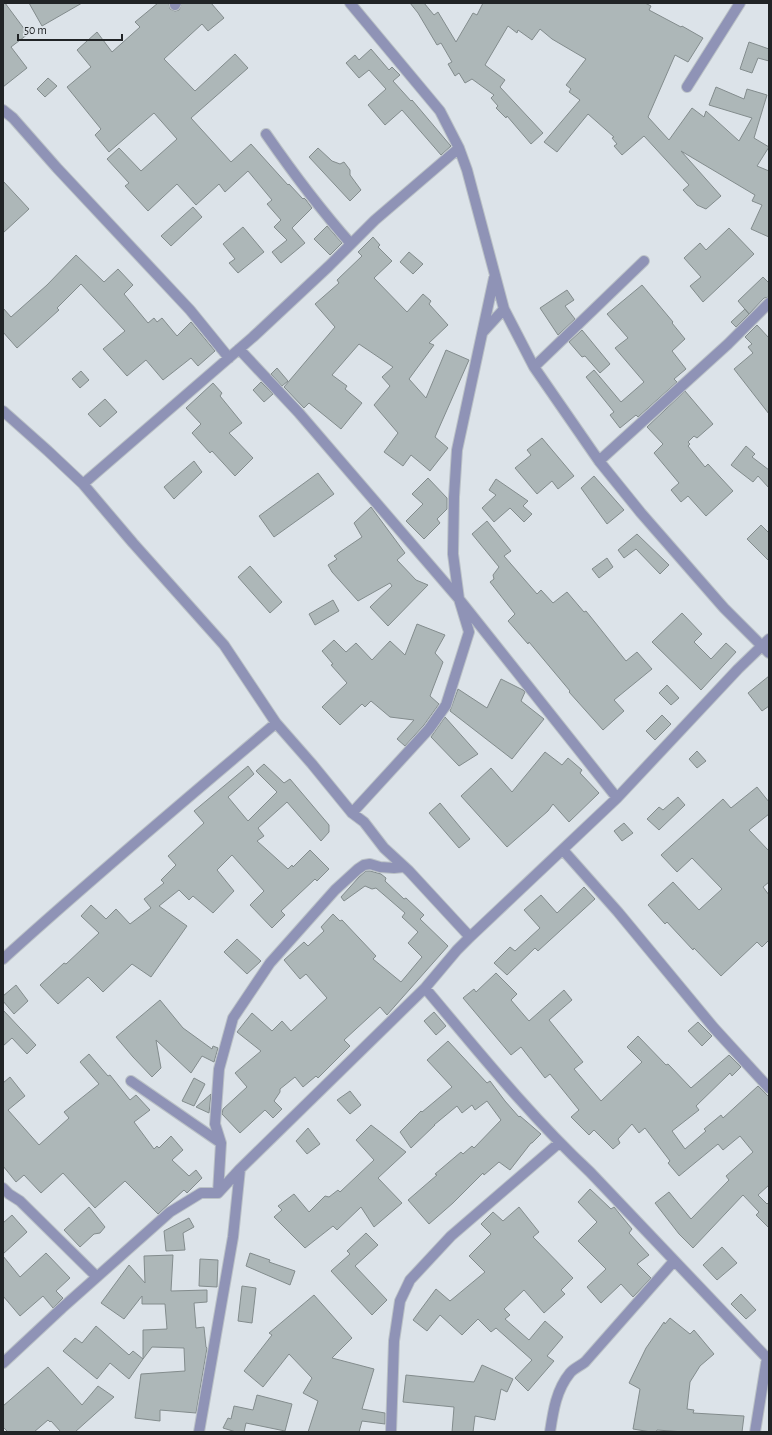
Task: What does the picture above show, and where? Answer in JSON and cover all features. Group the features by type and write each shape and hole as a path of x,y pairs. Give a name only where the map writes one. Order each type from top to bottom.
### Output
{"street":[{"path":"3,1363 170,1212 201,1193 218,1193 240,1169 426,988 457,950 470,937 617,798 766,646 724,608 641,514 599,460 534,367 504,309 467,170 459,148 440,111 350,3"},
{"path":"687,87 740,3"},
{"path":"3,110 190,310 228,358"},
{"path":"266,134 323,212 351,244"},
{"path":"83,484 239,349 323,272 375,220 459,148"},
{"path":"534,367 644,261"},
{"path":"352,813 429,729 446,705 469,632 459,600 453,554 457,450 495,276"},
{"path":"599,460 728,344 769,303"},
{"path":"482,333 504,309"},
{"path":"239,349 299,414 459,600 617,798"},
{"path":"3,411 83,484 133,543 224,645 276,724 312,764 352,813 364,822 384,848 470,937"},
{"path":"3,959 122,854 276,724"},
{"path":"563,850 618,912 714,1028 769,1088"},
{"path":"218,1193 221,1143 215,1124 218,1069 233,1018 270,963 334,890 364,865 370,864 380,867 394,868 404,867"},
{"path":"426,988 472,1045 559,1143 590,1172 768,1357 755,1432"},
{"path":"131,1081 221,1143"},
{"path":"392,1432 394,1341 400,1302 410,1280 451,1236 559,1143"},
{"path":"199,1432 233,1237 240,1169"},
{"path":"5,1193 20,1201 97,1277"},
{"path":"550,1432 553,1412 559,1391 570,1373 585,1362 674,1261"}],"building":[{"path":"3,3 5,3 28,34 11,47 27,68 3,87"},
{"path":"29,3 82,3 42,26"},
{"path":"158,3 169,3 170,9 175,11 179,10 182,3 211,3 224,18 208,31 202,24 164,59 195,91 235,54 248,68 191,118 231,162 251,144 288,185 289,184 303,199 304,198 312,208 292,228 305,243 281,263 272,252 287,240 274,227 281,220 267,204 272,200 248,171 225,192 219,184 196,205 177,184 148,211 125,186 129,183 107,159 119,148 141,171 177,139 154,113 109,152 95,135 101,129 67,87 91,67 77,50 97,32 112,52 140,27 135,22"},
{"path":"410,3 424,3 434,15 438,12 456,42 473,13 477,15 483,3 645,3 651,6 649,10 703,38 688,62 675,55 648,117 669,140 692,108 704,117 706,111 739,141 752,118 709,105 716,87 744,99 747,89 767,95 754,138 769,147 757,166 769,171 769,237 751,229 762,205 752,201 755,195 681,151 721,196 706,209 697,205 683,190 689,185 644,136 622,155 614,146 617,144 612,138 614,137 588,114 557,152 544,142 580,100 569,92 571,89 566,85 586,59 552,39 540,29 532,40 518,30 517,33 508,26 485,65 505,80 500,87 543,133 531,144 507,116 506,118 496,108 498,106 491,98 494,95 472,79 465,83 459,73 455,76 448,64 452,62 441,43 437,45 418,13"},
{"path":"749,42 769,49 769,61 758,58 752,73 740,69"},
{"path":"371,49 389,70 392,67 400,75 393,81 411,101 412,100 451,146 441,155 402,110 385,125 368,105 386,89 369,70 359,78 346,63 355,55 359,60"},
{"path":"48,78 57,86 45,97 37,89"},
{"path":"318,148 332,161 340,164 344,162 350,170 350,175 361,190 350,201 309,157"},
{"path":"3,181 29,209 3,233"},
{"path":"193,207 202,217 171,246 161,236"},
{"path":"327,226 342,243 330,255 314,239"},
{"path":"243,227 264,252 238,273 229,263 235,259 223,244"},
{"path":"729,228 754,254 703,302 690,286 701,277 684,258 700,243 706,250"},
{"path":"373,237 380,245 378,247 392,261 374,278 407,312 423,294 431,301 429,304 448,325 429,343 434,345 409,379 426,398 446,350 469,360 435,437 448,448 430,471 411,455 403,466 384,452 398,433 374,405 390,386 382,377 393,367 359,344 332,375 347,386 345,389 362,403 341,429 309,403 304,408 284,387 335,327 315,304 339,283 337,280 362,256 358,252"},
{"path":"409,252 423,264 413,274 400,262"},
{"path":"76,255 104,282 118,269 133,285 124,294 148,323 154,318 157,322 162,318 177,336 191,322 215,351 198,366 191,358 163,380 146,360 127,376 103,349 125,331 81,284 57,308 59,310 17,348 3,332 3,308 11,317 47,285"},
{"path":"763,277 769,283 769,297 764,298 749,314 738,301"},
{"path":"642,285 673,322 672,323 685,339 672,351 686,369 674,379 677,382 638,417 636,415 620,428 610,415 614,412 586,377 594,370 621,402 644,382 615,348 628,338 607,314"},
{"path":"567,290 574,300 565,306 575,319 558,335 540,308"},
{"path":"745,309 749,314 736,327 731,322"},
{"path":"757,325 769,338 769,414 734,369 753,353 748,347 752,344 745,337"},
{"path":"582,330 610,364 600,373 585,356 582,357 569,342"},
{"path":"277,368 288,381 282,386 271,374"},
{"path":"81,371 89,380 80,388 72,379"},
{"path":"261,382 273,394 264,402 253,390"},
{"path":"213,383 222,393 220,396 242,423 229,433 253,458 235,476 212,451 210,453 192,433 201,424 186,408"},
{"path":"685,391 713,424 697,438 694,436 688,442 690,444 688,446 705,467 708,464 733,491 706,516 688,496 681,502 671,490 679,483 654,453 663,444 647,427"},
{"path":"105,399 117,412 100,427 88,414"},
{"path":"542,438 574,476 558,489 552,481 537,494 515,468 531,455 527,450"},
{"path":"746,446 755,454 752,457 769,470 769,488 758,476 753,482 731,465"},
{"path":"194,461 202,472 174,499 164,487"},
{"path":"318,473 334,494 274,537 259,516"},
{"path":"594,476 624,510 607,524 581,488"},
{"path":"428,478 447,498 447,509 437,519 440,523 424,539 406,521 423,504 412,494"},
{"path":"496,479 528,501 523,506 532,514 524,522 510,508 494,522 482,508 496,495 489,490"},
{"path":"371,507 405,553 397,560 416,580 428,585 388,626 370,607 392,586 390,583 358,601 332,572 328,565 337,559 334,556 362,537 354,523"},
{"path":"487,521 511,551 504,556 537,594 541,590 553,603 567,592 584,612 586,611 626,661 637,652 652,669 614,700 624,711 603,730 569,692 570,691 529,642 528,644 508,621 515,614 490,582 494,579 493,575 499,567 472,534"},
{"path":"761,525 769,533 769,561 747,539"},
{"path":"637,534 669,565 660,574 636,549 624,558 618,550"},
{"path":"607,558 613,567 599,578 592,569"},
{"path":"250,566 282,602 270,613 238,577"},
{"path":"333,600 339,611 315,625 309,614"},
{"path":"682,613 702,634 694,642 711,659 726,643 736,652 701,690 652,642"},
{"path":"417,624 445,635 435,653 443,662 430,696 439,704 424,725 405,746 397,739 414,720 390,717 371,701 365,707 362,704 340,725 322,707 347,683 331,665 333,664 322,651 334,640 346,652 356,643 372,660 390,641 405,655"},
{"path":"769,676 769,706 762,711 748,693"},
{"path":"501,679 523,690 525,692 521,701 544,719 512,759 450,711 458,689 487,708"},
{"path":"667,685 679,698 671,705 659,693"},
{"path":"662,715 671,724 655,740 646,731"},
{"path":"445,717 478,754 459,766 431,737"},
{"path":"697,751 706,761 697,768 689,759"},
{"path":"545,752 562,765 568,758 582,770 580,773 599,793 569,822 553,804 548,811 507,847 461,796 491,768 512,792"},
{"path":"264,764 284,783 290,779 329,825 329,832 321,841 287,802 258,828 264,836 257,841 288,869 292,865 293,867 310,850 329,869 317,881 315,879 281,911 285,915 272,928 250,905 264,891 232,855 217,870 234,891 213,913 193,896 189,900 179,890 159,906 187,926 151,977 132,964 103,992 88,977 58,1004 40,985 64,963 66,964 99,933 81,916 91,905 106,919 116,909 130,924 151,908 144,899 164,883 161,880 176,865 168,856 204,823 194,811 248,766 254,774 228,797 248,821 277,792 256,771"},
{"path":"757,787 769,802 769,814 749,830 769,851 769,882 763,887 769,895 769,940 762,947 757,942 721,976 694,948 693,950 667,922 665,924 648,905 673,882 699,910 722,889 692,858 677,872 661,855 723,799 731,808"},
{"path":"678,797 685,805 659,830 647,819 659,807 663,810"},
{"path":"440,803 470,839 459,848 429,813"},
{"path":"624,823 633,833 622,841 614,831"},
{"path":"366,871 381,874 386,878 385,881 424,915 420,919 448,946 387,1015 380,1007 344,1040 350,1046 318,1078 316,1076 303,1087 295,1077 280,1089 280,1092 274,1101 282,1109 273,1118 265,1110 240,1133 222,1114 223,1109 247,1087 235,1073 261,1051 237,1032 252,1013 272,1031 282,1021 291,1031 327,998 306,974 300,979 284,960 304,942 308,946 324,931 321,927 333,914 340,921 342,920 376,956 373,959 401,982 422,957 408,943 418,932 402,917 405,913 376,888 372,889 365,886 344,901 341,897"},
{"path":"584,887 595,899 538,951 535,948 507,975 494,963 510,947 515,951 540,928 524,910 541,895 557,913"},
{"path":"237,939 261,961 247,974 224,952"},
{"path":"496,973 517,994 511,1000 529,1021 564,990 572,1000 549,1020 583,1062 574,1069 601,1101 642,1062 627,1047 638,1036 691,1088 729,1055 741,1067 732,1076 730,1073 696,1106 699,1110 672,1131 685,1149 706,1131 704,1129 721,1115 723,1118 758,1086 769,1097 769,1185 758,1195 767,1204 769,1202 769,1228 756,1215 759,1212 743,1195 693,1248 679,1234 655,1203 669,1192 691,1219 729,1180 726,1176 753,1152 740,1136 723,1150 718,1144 679,1176 668,1163 670,1161 645,1128 639,1133 632,1124 618,1139 620,1143 613,1149 594,1130 589,1135 571,1117 579,1110 550,1074 545,1078 521,1047 511,1055 463,998 474,989 476,992"},
{"path":"16,985 28,1001 14,1014 3,1001 3,996"},
{"path":"160,1000 183,1028 212,1049 213,1046 218,1048 214,1062 202,1056 191,1073 156,1040 161,1068 152,1077 133,1057 116,1037"},
{"path":"3,1010 36,1045 27,1054 12,1038 3,1046"},
{"path":"434,1012 446,1026 436,1035 424,1021"},
{"path":"698,1022 712,1036 702,1046 688,1031"},
{"path":"448,1041 487,1083 490,1081 519,1117 520,1116 541,1134 531,1143 510,1170 499,1162 484,1175 483,1173 453,1203 429,1224 408,1200 461,1152 463,1154 472,1146 474,1148 501,1120 487,1101 475,1110 472,1105 462,1113 457,1106 434,1125 411,1148 400,1132 421,1111 422,1112 452,1087 427,1060"},
{"path":"89,1054 108,1076 110,1075 130,1100 136,1095 150,1110 134,1122 154,1149 157,1146 159,1148 171,1136 183,1150 172,1160 189,1176 196,1170 202,1178 187,1193 184,1190 158,1214 125,1181 95,1208 63,1173 41,1193 24,1175 16,1182 3,1166 3,1083 10,1077 25,1096 8,1110 39,1145 69,1118 64,1112 99,1084 80,1062"},
{"path":"194,1078 205,1084 194,1106 182,1101"},
{"path":"350,1091 361,1105 350,1114 337,1100"},
{"path":"211,1094 209,1113 196,1107"},
{"path":"371,1125 406,1152 378,1178 402,1203 374,1227 361,1207 337,1230 333,1226 305,1248 274,1217 282,1210 278,1206 294,1194 309,1212 325,1196 329,1197 338,1190 340,1192 374,1160 356,1140"},
{"path":"308,1128 320,1144 307,1154 296,1141"},
{"path":"590,1189 611,1209 614,1207 632,1229 629,1233 649,1255 637,1264 651,1278 633,1297 621,1284 601,1303 587,1287 606,1269 578,1241 597,1222 578,1202"},
{"path":"89,1207 105,1227 100,1233 94,1234 80,1247 64,1230"},
{"path":"519,1207 539,1232 533,1237 573,1278 561,1290 565,1294 544,1313 524,1290 504,1309 510,1315 505,1319 529,1340 545,1321 563,1337 547,1356 554,1361 528,1391 515,1378 532,1360 496,1328 491,1332 478,1319 462,1335 440,1315 427,1331 413,1320 436,1289 450,1301 485,1272 469,1256 491,1234 481,1224 493,1212 503,1221"},
{"path":"12,1215 27,1232 3,1254 3,1223"},
{"path":"189,1218 194,1227 183,1233 185,1250 166,1251 164,1231"},
{"path":"366,1233 378,1245 355,1266 387,1300 372,1315 331,1271 350,1254 347,1251"},
{"path":"722,1247 737,1263 717,1280 703,1265"},
{"path":"46,1253 70,1278 56,1291 63,1298 53,1308 43,1296 20,1316 3,1296 3,1256 20,1277"},
{"path":"250,1253 270,1260 269,1262 295,1271 290,1285 246,1266"},
{"path":"173,1255 171,1291 207,1290 207,1302 194,1303 196,1328 204,1327 207,1348 196,1413 160,1410 160,1421 135,1418 141,1374 185,1371 184,1348 152,1347 143,1359 143,1330 167,1329 165,1304 142,1304 142,1296 124,1319 101,1303 129,1265 145,1283 144,1256"},
{"path":"200,1259 218,1260 217,1287 199,1286"},
{"path":"242,1286 256,1288 252,1323 238,1321"},
{"path":"741,1294 756,1310 746,1319 731,1304"},
{"path":"314,1295 352,1338 332,1358 374,1369 362,1409 385,1413 385,1424 362,1421 359,1432 308,1432 318,1401 303,1393 312,1378 289,1354 263,1387 244,1371 272,1335 269,1333"},
{"path":"670,1318 690,1334 694,1330 714,1354 700,1366 690,1382 687,1409 694,1410 693,1413 744,1416 742,1432 684,1432 657,1430 656,1432 651,1432 633,1429 640,1389 629,1383 646,1348 664,1322 665,1324"},
{"path":"96,1326 129,1355 133,1351 143,1359 129,1379 110,1363 97,1379 63,1351 75,1338 82,1343"},
{"path":"482,1365 513,1379 507,1392 501,1389 495,1420 475,1416 473,1432 452,1432 454,1407 403,1402 406,1375 474,1382"},
{"path":"48,1367 82,1405 98,1386 114,1397 75,1432 61,1432 51,1421 50,1422 48,1420 34,1432 8,1432 3,1427 3,1406"},
{"path":"257,1395 292,1404 285,1431 246,1423 244,1432 236,1432 223,1428 228,1418 231,1419 234,1406 253,1410"}]}
